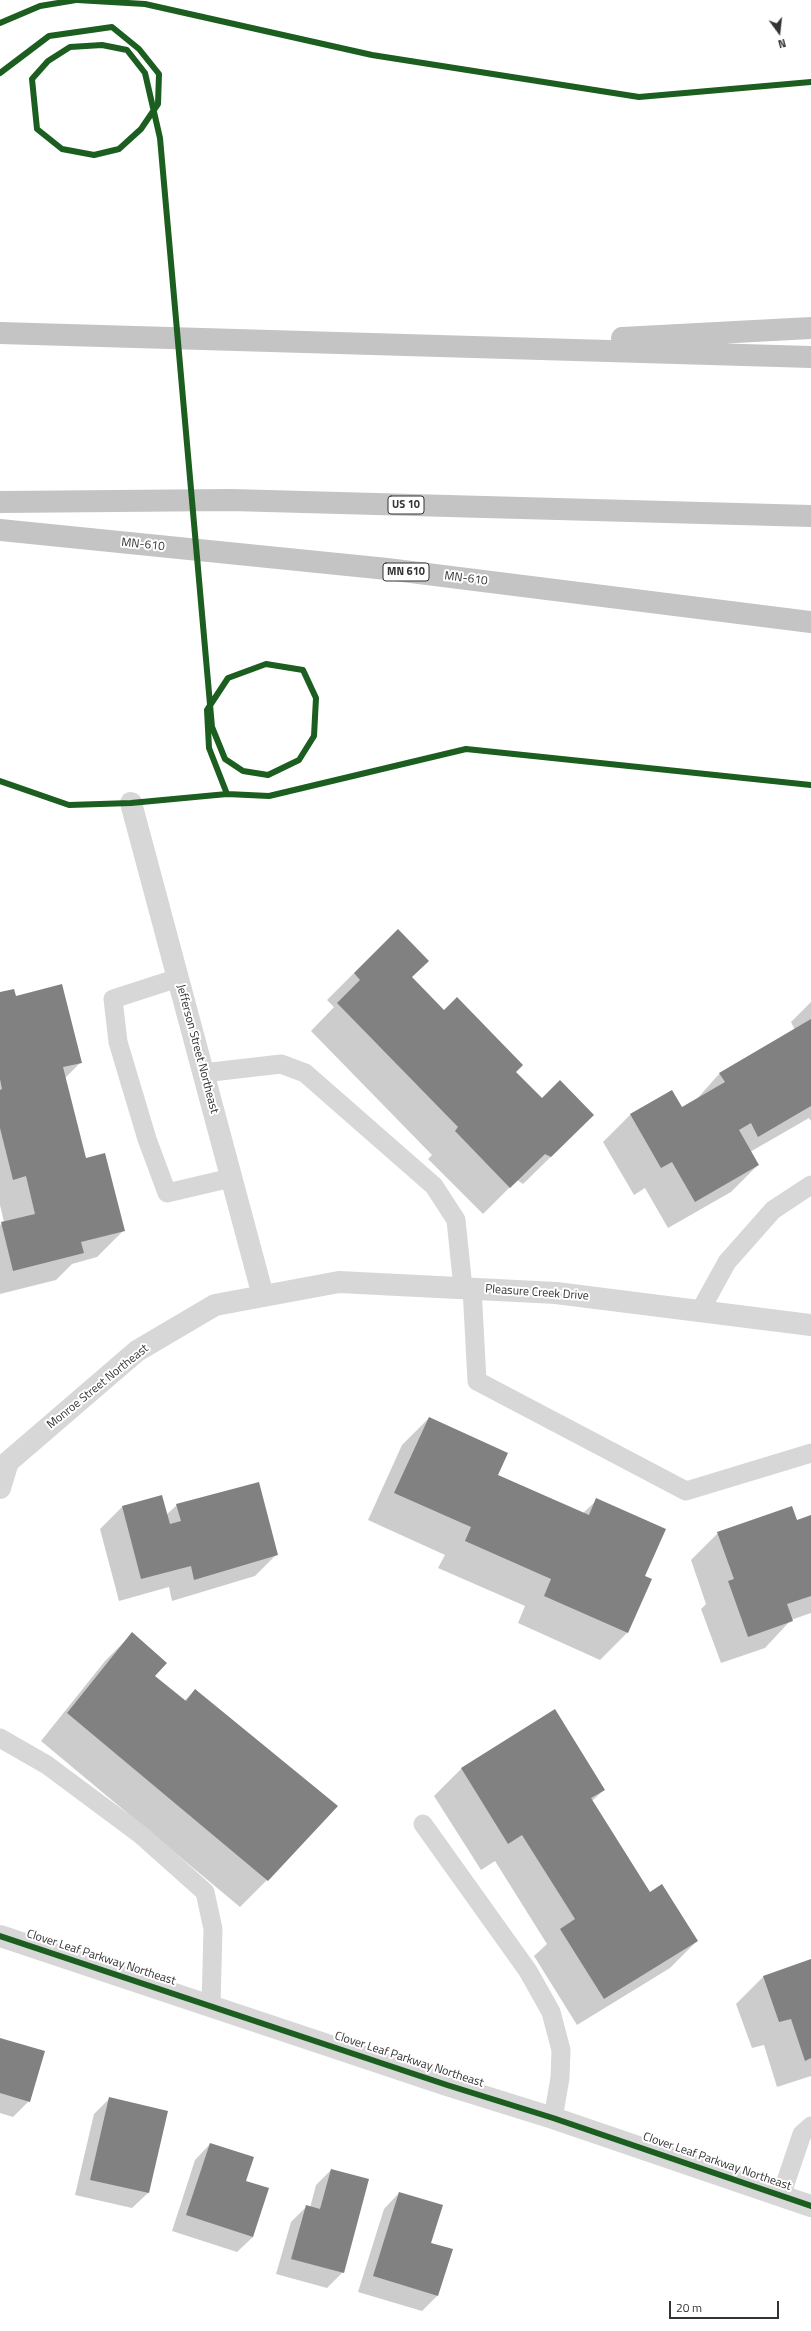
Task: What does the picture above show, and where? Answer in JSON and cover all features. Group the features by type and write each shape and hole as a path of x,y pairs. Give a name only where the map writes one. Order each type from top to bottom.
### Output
{"highway":[{"path":"470,346 811,328"},
{"path":"0,333 811,357"},
{"name":"US 10","path":"0,502 231,500 811,516"},
{"name":"MN-610","path":"0,530 387,569 811,622"}],"street":[{"name":"Jefferson Street Northeast","path":"131,803 263,1296"},
{"name":"Pleasure Creek Drive","path":"263,1296 339,1282 467,1288 556,1293 811,1325"},
{"name":"Monroe Street Northeast","path":"0,1488 4,1460 137,1351 215,1305 263,1296"},
{"name":"Clover Leaf Parkway Northeast","path":"0,1936 553,2118 811,2206"}],"lane":[{"path":"178,978 113,999 118,1042 147,1139 167,1193 231,1178"},
{"path":"203,1073 281,1064 305,1073 434,1186 456,1220 467,1288 478,1381 686,1491 811,1453"},
{"path":"700,1310 727,1262 773,1210 811,1185"},
{"path":"0,1738 48,1765 141,1835 206,1892 213,1930 211,2006"},
{"path":"423,1824 528,1971 550,2012 561,2050 560,2078 553,2118"},
{"path":"781,2196 802,2134 811,2126"}],"building":[{"path":"398,929 429,961 412,977 444,1010 457,997 523,1065 516,1072 542,1098 560,1080 594,1115 551,1157 545,1154 510,1188 455,1131 458,1127 337,1003 360,980 354,973"},
{"path":"62,984 82,1063 63,1067 86,1158 105,1153 125,1231 81,1242 84,1253 13,1271 1,1222 35,1214 26,1176 13,1180 0,1128 0,1090 2,1089 0,1079 0,992 14,989 16,996"},
{"path":"811,1019 811,1106 758,1137 751,1123 739,1130 759,1165 695,1202 672,1162 661,1168 630,1114 672,1090 682,1107 725,1082 719,1073"},
{"path":"429,1417 508,1453 498,1475 589,1515 596,1498 666,1529 645,1576 652,1579 628,1633 544,1596 551,1579 465,1541 471,1527 394,1493"},
{"path":"259,1482 278,1555 194,1580 191,1566 141,1579 122,1506 162,1495 170,1524 181,1521 176,1504"},
{"path":"792,1506 797,1520 811,1515 811,1596 787,1604 793,1621 748,1637 728,1581 734,1579 717,1532"},
{"path":"132,1632 167,1663 155,1676 186,1701 195,1689 338,1806 268,1881 67,1713"},
{"path":"555,1709 605,1790 591,1798 650,1892 662,1884 698,1941 604,1999 560,1929 575,1919 522,1835 508,1844 461,1768"},
{"path":"811,1959 811,2058 805,2061 791,2019 779,2022 763,1976"},
{"path":"0,2038 45,2051 30,2102 0,2093"},
{"path":"109,2097 168,2111 149,2193 90,2180"},
{"path":"210,2143 254,2157 246,2181 269,2188 253,2237 186,2215"},
{"path":"331,2169 369,2179 344,2273 291,2259 306,2205 320,2209"},
{"path":"399,2192 443,2205 431,2243 453,2249 438,2296 373,2276"}],"cycle path":[{"path":"0,23 40,6 76,0"},
{"path":"77,0 145,4 372,55 639,97 811,82"},
{"path":"0,73 49,36 112,27 139,49 159,74 158,104 141,129 119,149 94,155 62,149 37,129 32,79 48,61 70,47 102,45 127,50 145,73 160,138 212,727 225,759 243,771 268,775 299,760 314,736 316,698 303,670 266,664 228,678 207,710 209,748 227,794 131,803 69,805 0,781"},
{"path":"227,794 269,796 466,749 811,785"},
{"path":"0,1936 447,2085 553,2118 811,2206"}]}
